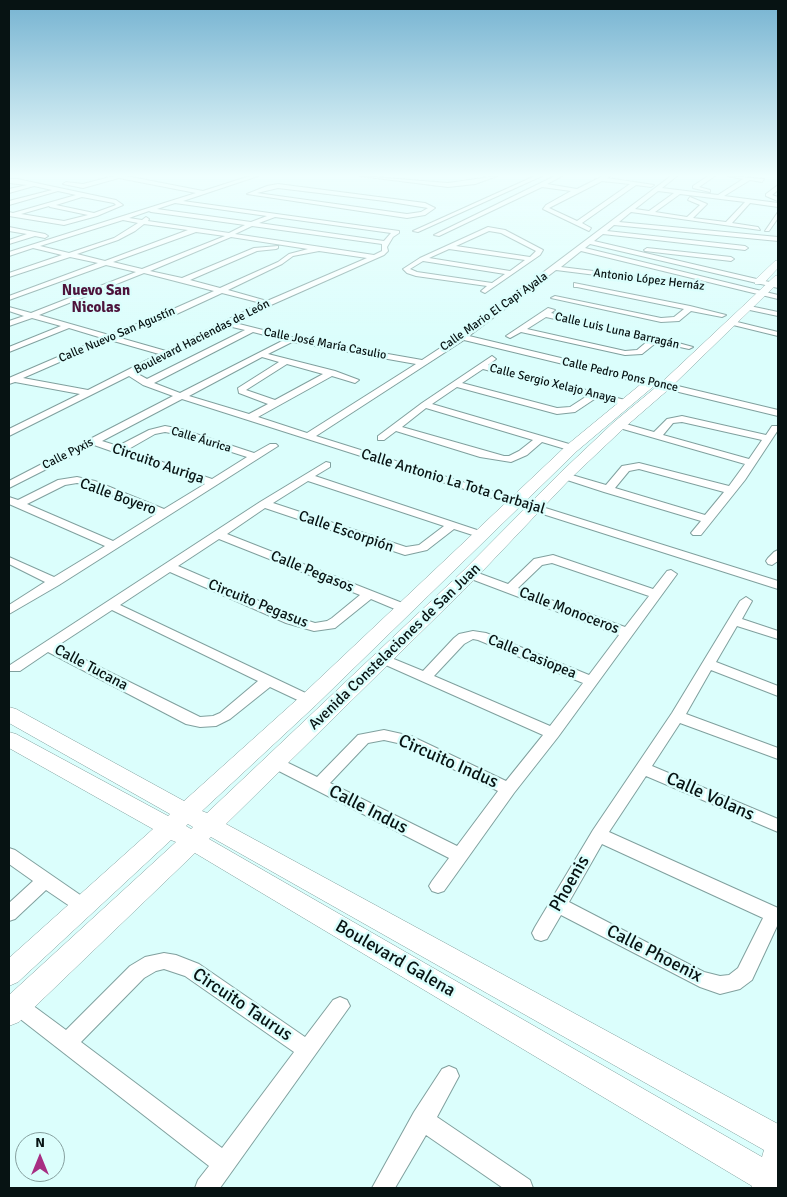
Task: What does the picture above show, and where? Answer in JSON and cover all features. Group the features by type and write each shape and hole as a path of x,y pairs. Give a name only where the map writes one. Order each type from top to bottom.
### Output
{"street":[{"path":"23,232 46,236"},
{"path":"9,254 76,232"},
{"path":"9,276 129,232"},
{"path":"9,298 193,232"},
{"path":"210,232 374,257"},
{"path":"9,324 212,244 236,232"},
{"path":"308,232 388,241 396,232"},
{"path":"332,250 373,232"},
{"path":"437,235 444,232"},
{"path":"450,232 471,236"},
{"path":"480,232 422,259 406,269 412,273 494,285"},
{"path":"485,291 540,252 539,248 504,232"},
{"path":"602,232 744,248"},
{"name":"Calle Mario El Capi Ayala","path":"307,437 421,362 463,337 602,232"},
{"path":"705,232 778,239"},
{"path":"9,242 34,234"},
{"path":"716,273 758,237"},
{"name":"Boulevard Haciendas de León","path":"12,429 90,394 268,303 384,252 388,241"},
{"path":"590,242 716,273 763,290 778,314"},
{"path":"31,246 183,280 268,303"},
{"path":"605,246 731,259"},
{"path":"183,280 256,249 311,247"},
{"path":"448,247 531,259"},
{"name":"Calle Nuevo San Agustín","path":"11,379 165,316 280,263 291,255 321,248"},
{"path":"580,249 763,290"},
{"path":"422,259 512,273"},
{"name":"Avenida Constelaciones de San Juan","path":"9,974 309,700 572,448 626,402 658,384 689,347 763,290 778,263"},
{"name":"Antonio López Hernáz","path":"555,268 723,289 763,290"},
{"path":"576,284 690,308 778,334"},
{"name":"Calle Luis Luna Barragán","path":"510,336 545,314 559,296 661,320 676,319 690,308"},
{"path":"9,309 167,354"},
{"name":"Calle Luis Luna Barragán","path":"545,314 689,347"},
{"name":"Avenida Constelaciones de San Juan","path":"13,1009 276,763 470,574 658,384 727,319"},
{"name":"Calle José María Casulio","path":"230,324 291,339 421,362"},
{"path":"9,350 68,326"},
{"path":"146,383 251,330"},
{"path":"521,330 625,354 640,352 656,340"},
{"name":"Calle Pedro Pons Ponce","path":"463,337 778,413"},
{"name":"Calle Pyxis","path":"9,485 291,339"},
{"path":"194,341 216,347"},
{"path":"262,354 332,372 355,380"},
{"name":"Calle Sergio Xelajo Anaya","path":"381,438 424,405 492,359"},
{"path":"276,404 246,394 242,391 242,388 287,361"},
{"name":"Calle Sergio Xelajo Anaya","path":"481,366 626,402"},
{"path":"249,418 332,372"},
{"name":"Calle Antonio La Tota Carbajal","path":"130,373 146,383 180,396 778,585"},
{"path":"11,379 90,394"},
{"path":"454,384 557,411 572,410 594,394"},
{"path":"424,405 572,448"},
{"path":"656,436 670,421 682,419 767,438"},
{"path":"619,425 751,463"},
{"path":"394,428 484,455 504,459 510,459 523,453 540,439"},
{"path":"698,533 741,478 775,428"},
{"name":"Calle Áurica","path":"120,450 152,432 165,429 178,431 256,457"},
{"name":"Circuito Auriga","path":"93,441 212,483 273,446"},
{"path":"111,606 218,534 326,465"},
{"path":"608,490 626,468 639,466 730,490"},
{"path":"9,474 21,479"},
{"path":"565,476 709,520"},
{"path":"307,477 482,535"},
{"name":"Calle Boyero","path":"13,502 62,482 77,480 164,513"},
{"name":"Calle Boyero","path":"9,610 212,483"},
{"name":"Calle Boyero","path":"13,502 113,546"},
{"name":"Calle Escorpión","path":"264,504 405,551 423,548 452,525"},
{"name":"Calle Pegasos","path":"218,534 406,609"},
{"name":"Calle Monoceros","path":"510,589 538,562 553,559 656,594"},
{"path":"9,560 55,582"},
{"name":"Circuito Pegasus","path":"169,567 291,620 314,627 337,622 368,595"},
{"name":"Calle Monoceros","path":"470,574 627,633"},
{"name":"Calle Monoceros","path":"591,682 671,574"},
{"path":"599,835 677,716 746,601"},
{"path":"111,606 309,700"},
{"name":"Calle Tucana","path":"111,606 48,647 191,720 200,722 216,721 225,716 269,680"},
{"path":"735,621 778,635"},
{"name":"Calle Casiopea","path":"426,676 459,641 464,637 473,635 481,636 591,682 508,789"},
{"path":"15,668 48,647"},
{"path":"384,658 553,733"},
{"path":"708,664 778,690"},
{"name":"Boulevard Galena","path":"9,714 177,820 774,1176"},
{"path":"677,716 778,754"},
{"name":"Circuito Indus","path":"319,785 363,739 384,735 406,740 508,789 438,886"},
{"name":"Boulevard Galena","path":"9,739 177,820"},
{"name":"Calle Indus","path":"276,763 461,856"},
{"name":"Calle Volans","path":"642,768 778,826"},
{"name":"Boulevard Galena","path":"200,833 778,1141"},
{"name":"Phoenis","path":"541,934 599,835"},
{"name":"Calle Phoenix","path":"559,905 700,979 720,985 733,983 745,974 776,915 599,835"},
{"path":"9,855 82,906"},
{"path":"9,914 45,880"},
{"name":"Circuito Taurus","path":"67,1043 137,972 152,963 164,961 176,963 192,970 308,1050 206,1188"},
{"path":"308,1050 340,1006"},
{"path":"13,1009 67,1043 224,1164"},
{"path":"383,1188 449,1076"},
{"path":"422,1120 522,1188"}],"district":[{"name":"Nuevo San Nicolas","path":"96,300"}]}
